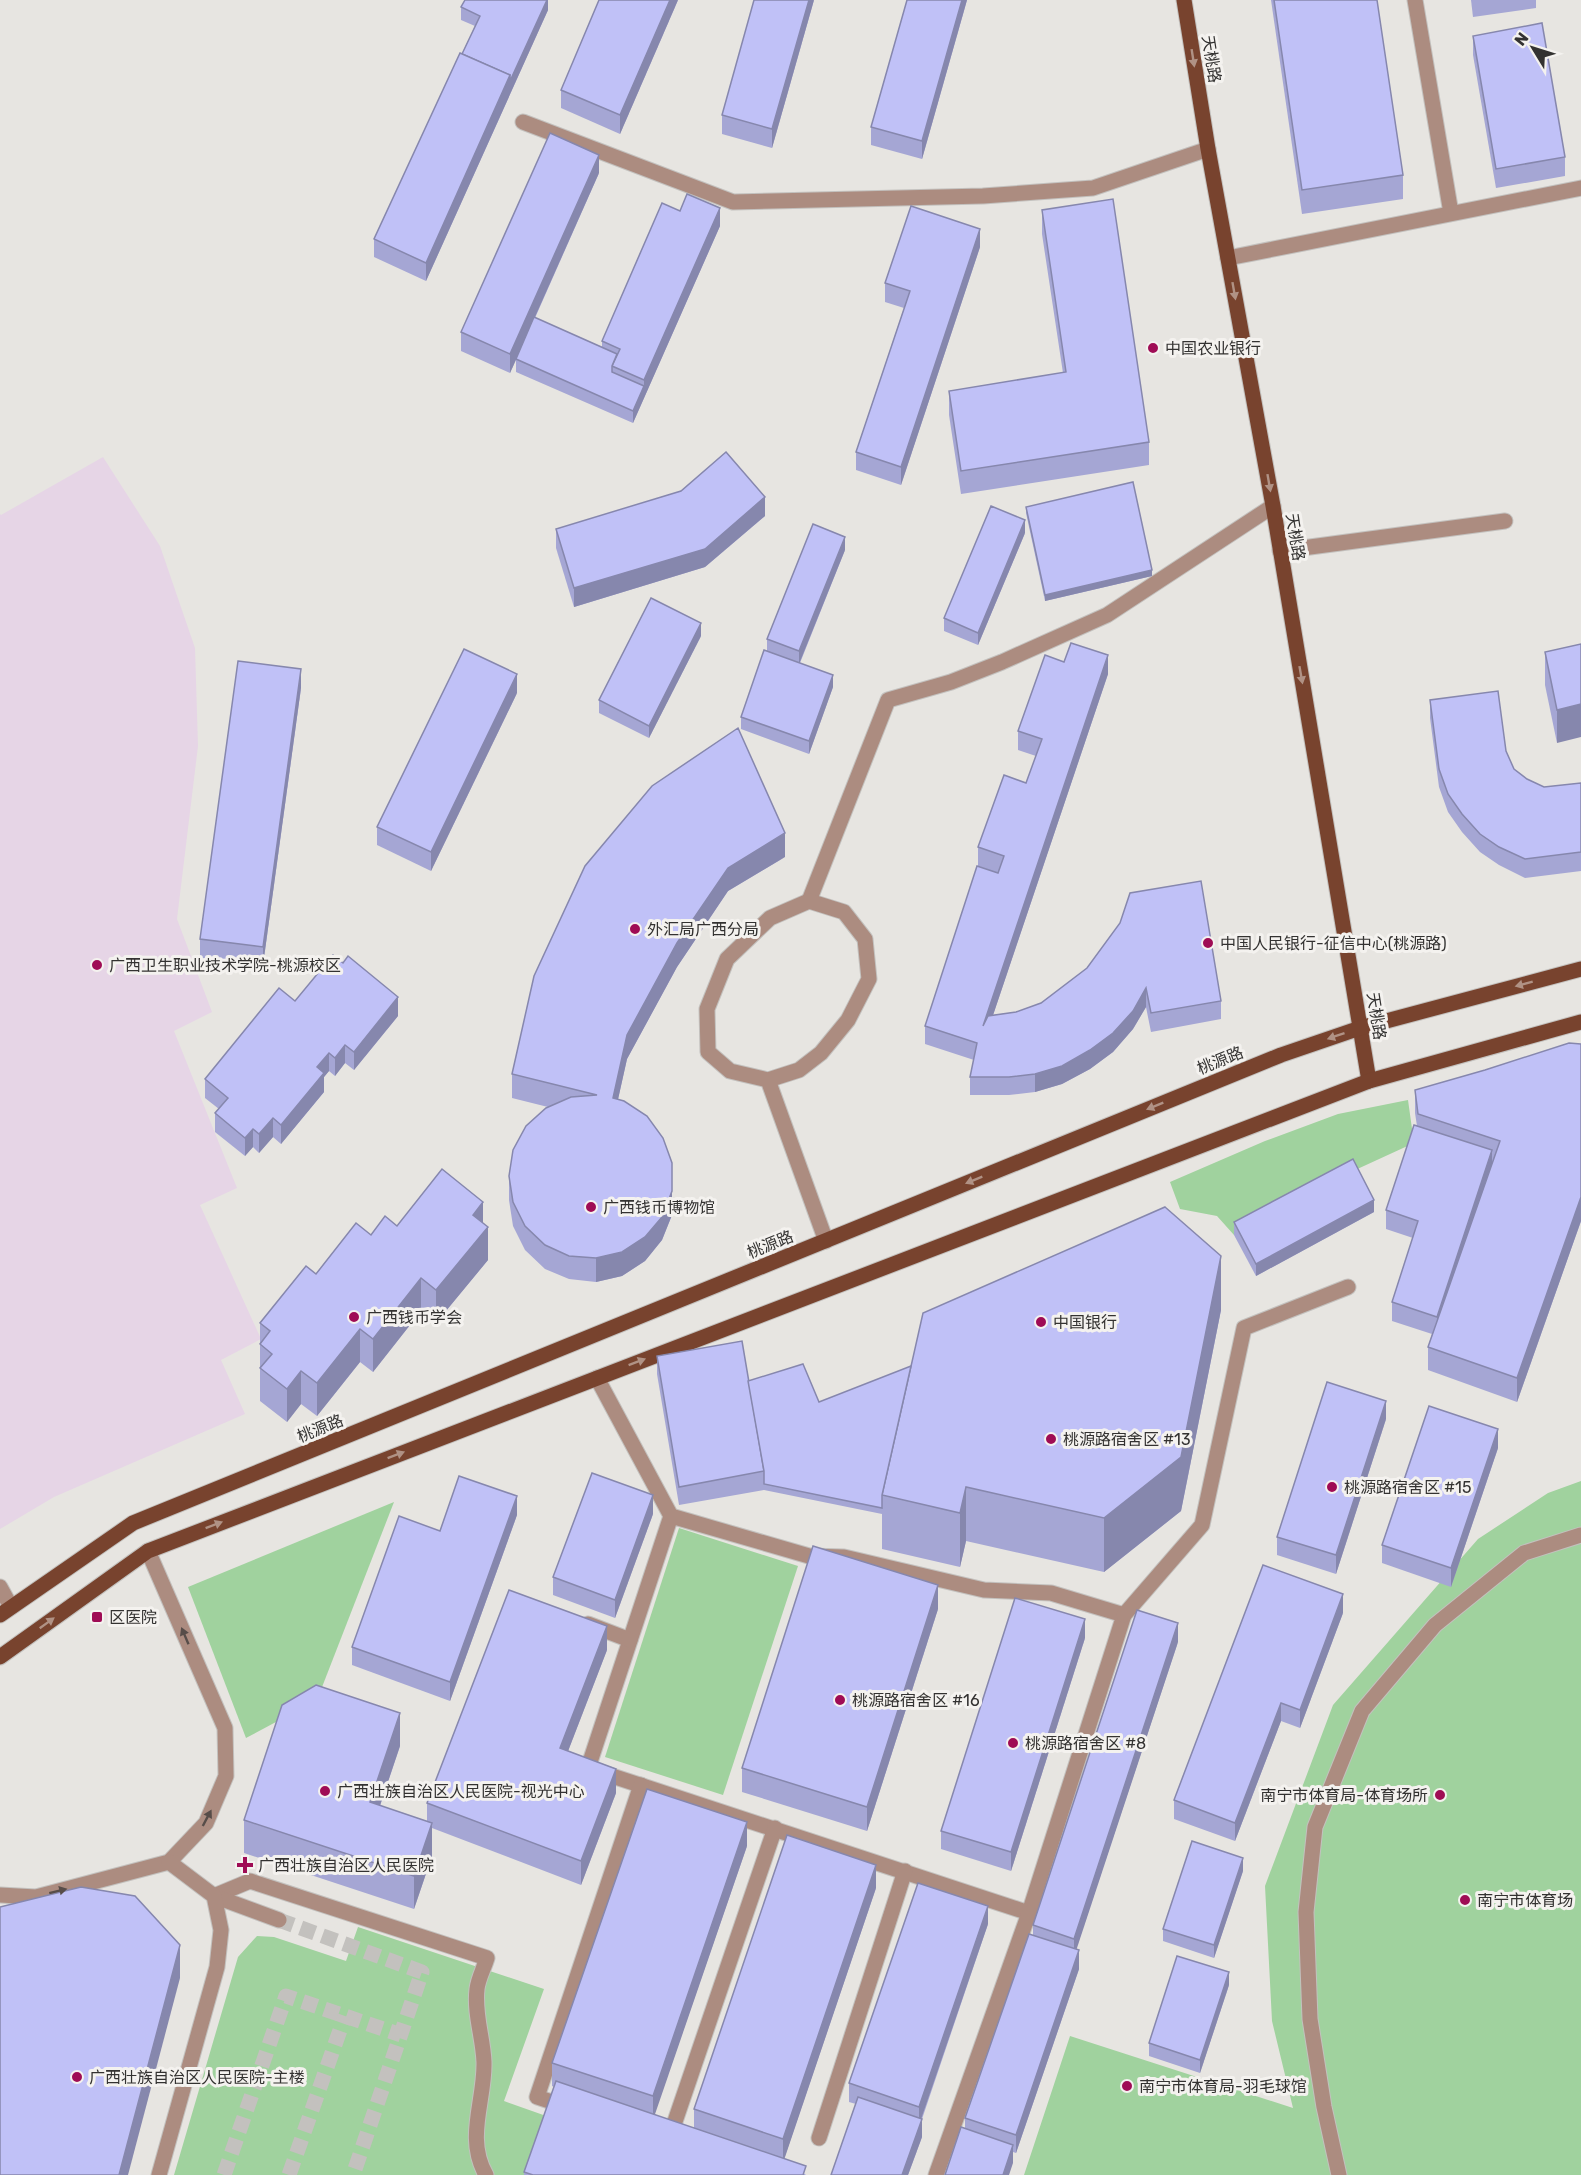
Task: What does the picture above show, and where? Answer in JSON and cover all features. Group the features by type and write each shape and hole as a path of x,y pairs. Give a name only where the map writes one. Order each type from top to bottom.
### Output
{"main road":[{"name":"天桃路","path":"1184,0 1208,149 1273,506 1369,1081"},
{"name":"桃源路","path":"6,1611 133,1523 826,1240 1281,1055 1360,1028 1581,969"},
{"path":"0,1657 148,1551 1369,1081 1579,1025"}],"street":[{"path":"1415,0 1451,213"},
{"path":"523,122 733,202 983,196 1094,188 1208,149"},
{"path":"1228,258 1581,188"},
{"path":"809,901 888,700 951,682 1107,615 1273,506"},
{"path":"1280,551 1505,520"},
{"path":"809,901 844,912 865,939 869,979 848,1020 821,1053 799,1070 768,1080 730,1071 708,1052 707,1009 727,959 770,918 809,901"},
{"path":"768,1080 826,1240"},
{"path":"936,2175 1029,1913 1124,1615 1202,1525 1244,1328 1348,1287"},
{"path":"597,1378 671,1516 809,1556 844,1557 984,1590 1051,1593 1124,1615"},
{"path":"671,1516 588,1768 1029,1913"},
{"path":"1339,2175 1324,2107 1310,2019 1306,1912 1315,1827 1362,1711 1435,1625 1524,1553 1581,1535"},
{"path":"0,1895 36,1897 169,1862 206,1823 226,1776 225,1728 148,1551"},
{"path":"0,1587 6,1611"},
{"path":"578,1620 630,1640"},
{"path":"580,2112 537,2097 641,1785"},
{"path":"657,2139 667,2143 775,1828"},
{"path":"169,1862 214,1896 279,1920"},
{"path":"819,2138 905,1871"},
{"path":"214,1896 250,1881 487,1958 477,1987 476,2011 482,2034 484,2064 482,2096 475,2132 481,2166 486,2175"},
{"path":"159,2175 217,1967 221,1930 214,1896"}],"shaded area":[{"name":"广西卫生职业技术学院-桃源校区","path":"103,457 160,546 195,648 198,746 177,919 212,1012 174,1031 237,1188 200,1205 261,1339 221,1360 245,1414 54,1497 0,1529 0,514"}],"green space":[{"path":"1408,1100 1414,1143 1353,1171 1234,1235 1217,1216 1180,1209 1170,1182 1265,1141 1338,1114"},
{"name":"南宁市体育局-体育场所","path":"1581,1481 1581,2175 1024,2175 1070,2036 1293,2108 1272,2021 1265,1886 1333,1705 1478,1539 1548,1493"},
{"path":"394,1502 317,1700 246,1738 188,1587"},
{"path":"679,1528 798,1566 723,1795 605,1757"},
{"path":"358,1927 544,1989 504,2101 549,2117 529,2175 174,2175 238,1957 257,1936 274,1937 346,1961"}],"building":[{"path":"465,0 547,0 510,81 510,75 462,54 480,16 461,7"},
{"path":"599,0 670,0 620,115 561,90"},
{"path":"754,0 809,0 772,129 722,115"},
{"path":"907,0 962,0 922,141 871,127"},
{"path":"1274,0 1377,0 1403,175 1302,190"},
{"path":"1542,23 1565,157 1496,169 1473,36"},
{"path":"460,53 510,75 426,263 374,239"},
{"path":"550,133 599,155 510,354 461,332"},
{"path":"687,194 720,208 644,380 612,366 620,349 602,341 662,203 680,211"},
{"path":"1113,199 1149,442 961,471 949,391 1066,372 1042,210"},
{"path":"911,206 980,229 901,467 856,452 910,291 885,283"},
{"path":"534,317 617,354 612,372 644,386 633,411 516,359"},
{"path":"726,452 765,497 705,549 574,588 556,529 681,491"},
{"path":"1133,482 1152,570 1045,595 1026,507"},
{"path":"991,506 1025,520 978,633 944,618"},
{"path":"813,524 845,537 799,651 767,639"},
{"path":"651,598 701,623 649,726 599,700"},
{"path":"1071,643 1108,655 983,1026 988,1016 1016,1012 1041,1003 1087,968 1120,923 1130,893 1201,881 1221,1001 1151,1013 1146,988 1133,1011 1113,1033 1062,1066 1035,1074 970,1077 977,1043 925,1026 977,866 998,873 1004,856 978,847 1004,775 1026,783 1042,739 1018,731 1045,655 1064,662"},
{"path":"1581,644 1581,704 1557,710 1545,652"},
{"path":"464,649 517,674 431,852 377,827"},
{"path":"764,650 833,675 809,741 741,717"},
{"path":"238,661 301,669 263,947 200,939"},
{"path":"1498,691 1506,751 1514,769 1527,779 1544,787 1581,783 1581,852 1525,859 1499,847 1480,834 1448,794 1439,769 1430,700"},
{"path":"738,728 785,833 728,868 677,943 627,1035 613,1098 624,1101 647,1116 663,1138 672,1163 672,1191 662,1217 645,1237 622,1252 596,1258 569,1256 545,1245 525,1226 513,1202 509,1176 513,1150 526,1126 546,1108 571,1097 597,1095 512,1074 534,976 585,866 652,786"},
{"path":"333,955 343,963 348,956 398,997 354,1052 345,1045 335,1058 329,1053 317,1067 324,1073 281,1125 273,1118 259,1134 253,1129 245,1138 215,1113 228,1098 205,1079 279,988 295,1001"},
{"path":"1569,1043 1581,1044 1581,1197 1517,1378 1428,1347 1500,1141 1418,1114 1415,1090"},
{"path":"1414,1125 1492,1150 1437,1317 1392,1302 1418,1221 1386,1210"},
{"path":"1353,1159 1374,1200 1256,1264 1234,1222"},
{"name":"广西钱币学会","path":"442,1169 483,1202 473,1215 488,1227 436,1290 421,1278 373,1339 360,1329 317,1383 301,1371 287,1389 260,1368 272,1354 260,1344 270,1331 260,1323 306,1266 316,1274 356,1223 371,1235 385,1216 397,1226"},
{"name":"桃源路宿舍区 #13","path":"1165,1207 1221,1256 1181,1457 1104,1518 966,1487 960,1513 882,1495 923,1313"},
{"path":"742,1341 764,1471 679,1487 657,1356"},
{"path":"803,1364 819,1402 911,1366 882,1495 882,1508 764,1484 764,1471 748,1381"},
{"name":"桃源路宿舍区 #15","path":"1327,1382 1386,1401 1336,1555 1277,1537"},
{"path":"1429,1406 1498,1429 1451,1568 1382,1545"},
{"path":"592,1473 653,1495 615,1600 553,1577"},
{"path":"459,1476 517,1496 450,1682 352,1647 399,1516 440,1531"},
{"name":"桃源路宿舍区 #16","path":"813,1546 938,1585 867,1807 742,1768"},
{"path":"1263,1565 1343,1594 1300,1710 1281,1703 1235,1823 1174,1800"},
{"path":"509,1590 607,1626 560,1748 616,1769 581,1861 427,1803"},
{"name":"桃源路宿舍区 #8","path":"1015,1598 1085,1619 1011,1852 941,1831"},
{"path":"1137,1610 1178,1623 1074,1939 1033,1925"},
{"name":"广西壮族自治区人民医院-视光中心","path":"316,1685 400,1713 370,1802 432,1823 414,1876 244,1820 282,1705"},
{"path":"647,1789 747,1822 653,2096 552,2063"},
{"path":"787,1835 876,1865 783,2139 694,2109"},
{"path":"1192,1841 1243,1858 1214,1945 1163,1929"},
{"path":"918,1883 988,1906 919,2107 849,2083"},
{"name":"广西壮族自治区人民医院-主楼","path":"81,1887 135,1896 180,1945 119,2175 0,2175 0,1907"},
{"path":"1029,1934 1079,1950 1016,2135 965,2118"},
{"path":"1177,1956 1229,1972 1200,2060 1149,2043"},
{"path":"556,2081 806,2166 803,2175 533,2175 524,2172"},
{"path":"858,2097 922,2119 902,2175 831,2175"},
{"path":"961,2127 1013,2145 1003,2175 945,2175"}],"tunnel":[{"path":"279,1920 422,1972 353,2175"},
{"path":"224,2175 286,1996 401,2035"},
{"path":"289,2175 345,2016"}],"place":[{"name":"中国农业银行","path":"1153,348"},
{"name":"外汇局广西分局","path":"635,929"},
{"name":"中国人民银行-征信中心(桃源路)","path":"1208,943"},
{"name":"广西卫生职业技术学院-桃源校区","path":"97,965"},
{"name":"广西钱币博物馆","path":"591,1207"},
{"name":"广西钱币学会","path":"354,1317"},
{"name":"中国银行","path":"1041,1322"},
{"name":"桃源路宿舍区 #13","path":"1051,1439"},
{"name":"桃源路宿舍区 #15","path":"1332,1487"},
{"name":"区医院","path":"97,1617"},
{"name":"桃源路宿舍区 #16","path":"840,1700"},
{"name":"桃源路宿舍区 #8","path":"1013,1743"},
{"name":"广西壮族自治区人民医院-视光中心","path":"325,1791"},
{"name":"南宁市体育局-体育场所","path":"1440,1795"},
{"name":"广西壮族自治区人民医院","path":"245,1865"},
{"name":"南宁市体育场","path":"1465,1900"},
{"name":"广西壮族自治区人民医院-主楼","path":"77,2077"},
{"name":"南宁市体育局-羽毛球馆","path":"1127,2086"}]}
